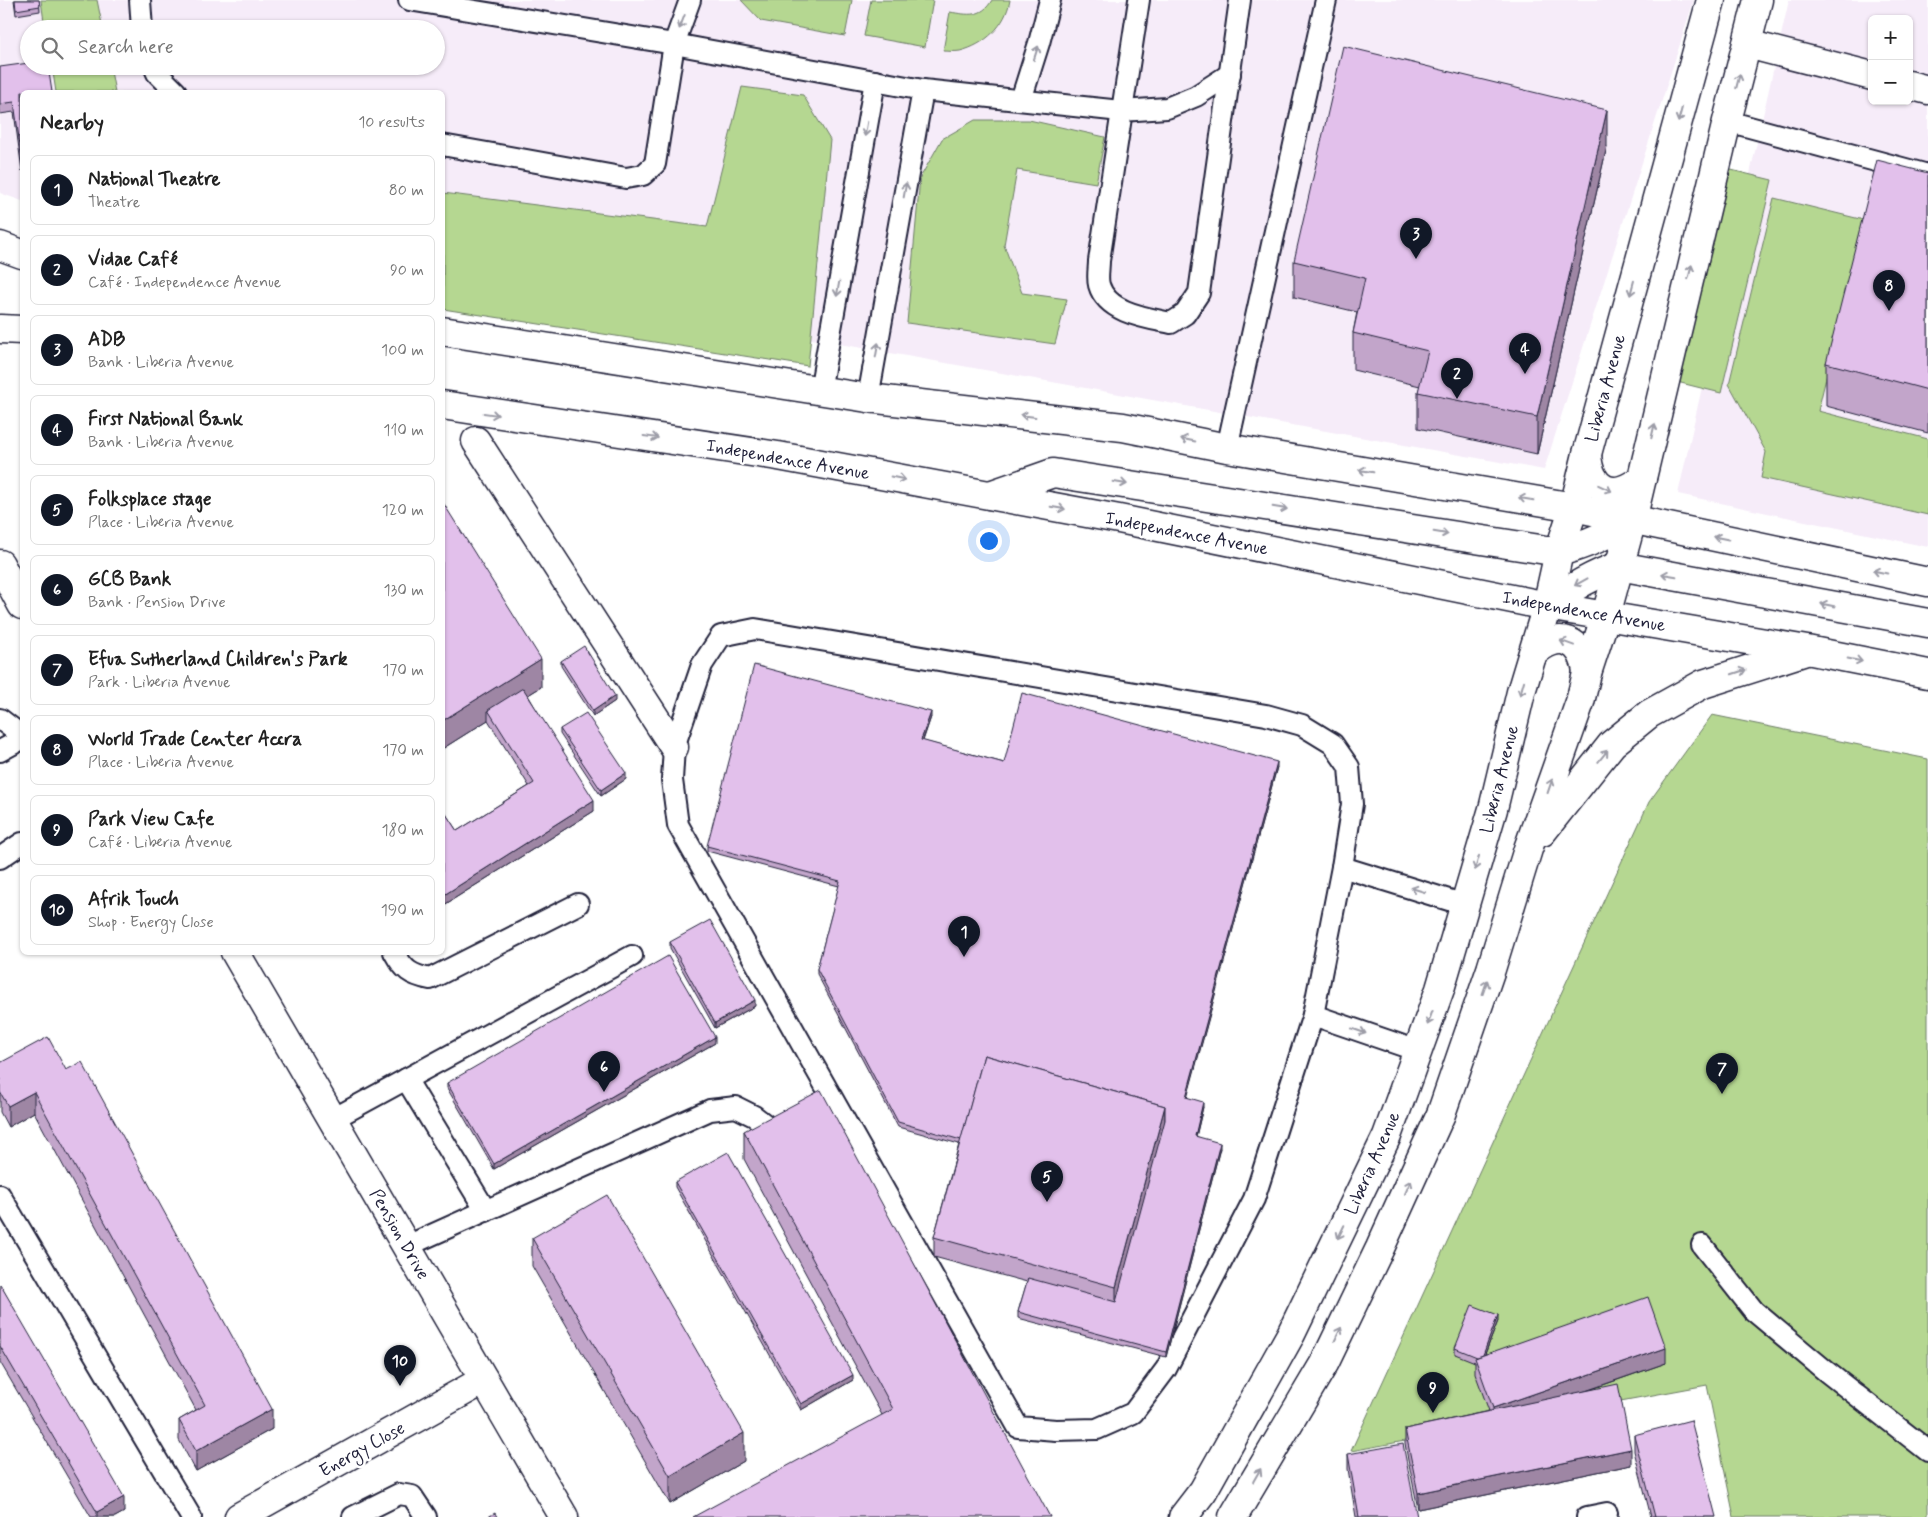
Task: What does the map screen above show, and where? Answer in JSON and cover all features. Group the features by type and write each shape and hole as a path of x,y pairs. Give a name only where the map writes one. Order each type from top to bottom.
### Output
{"main road":[{"name":"Liberia Avenue","path":"1183,1517 1203,1491 1291,1334 1387,1136 1440,989 1493,809 1521,692 1547,606 1559,552 1574,507 1711,0"},
{"path":"1233,1517 1324,1362 1380,1248 1441,1114 1490,970 1528,849 1580,702 1587,673 1606,615 1632,520 1727,121 1758,0"},
{"path":"1747,44 1868,75"},
{"path":"1913,86 1928,90"},
{"path":"0,246 20,253"},
{"path":"0,328 20,330"},
{"path":"445,331 868,398 1123,427 1227,448 1574,507 1928,582"},
{"name":"Independence Avenue","path":"445,405 778,456 1119,518 1547,606 1807,650 1928,674"},
{"path":"476,441 674,747"},
{"path":"1587,454 1588,468 1594,481 1605,490 1618,492 1631,488 1642,478"},
{"path":"988,495 1053,473 1559,552 1585,545 1606,536 1632,520"},
{"path":"0,564 20,601"},
{"path":"1547,606 1573,586 1596,574 1619,566 1928,623"},
{"path":"1533,654 1542,644 1555,640 1568,641 1580,649 1586,660 1587,673"},
{"path":"1528,849 1612,744 1649,714 1703,684 1807,650"},
{"name":"Pension Drive","path":"237,955 564,1517"},
{"name":"Energy Close","path":"239,1517 484,1380"}],"lane":[{"path":"140,0 141,20"},
{"path":"409,0 674,44 923,90 1121,111 1167,108 1196,96 1230,74"},
{"path":"445,146 626,178 643,175 655,164 674,44 690,0"},
{"path":"1021,100 1050,0"},
{"path":"1139,0 1099,261 1099,285 1109,302 1135,315 1171,323 1185,314 1199,293 1240,0"},
{"path":"1227,448 1326,0"},
{"path":"158,75 174,90"},
{"path":"820,391 874,81"},
{"path":"868,398 923,90"},
{"path":"1727,121 1928,175"},
{"path":"755,628 1266,715 1302,725 1333,744 1349,767 1352,804 1342,867 1313,1015 1254,1199 1166,1369 1133,1413 1097,1429 1056,1430 1018,1427 678,825 672,780 674,747 702,665 721,636 755,628"},
{"path":"0,720 20,735"},
{"path":"0,751 20,738"},
{"path":"0,858 20,844"},
{"path":"1342,867 1465,905"},
{"path":"396,955 402,966 414,976 430,979 578,904"},
{"path":"333,1119 632,956"},
{"path":"1313,1015 1418,1051"},
{"path":"406,1079 486,1211"},
{"path":"407,1246 710,1110 736,1107 754,1116 771,1129"},
{"path":"0,1195 191,1517"},
{"path":"1702,1245 1754,1311 1827,1372 1928,1451"},
{"path":"353,1517 400,1494 412,1496 426,1517"},
{"path":"1587,1517 1607,1513"}],"shaded area":[{"path":"0,0 1694,0 1544,470 445,273 445,90 20,90 20,200 0,193"},
{"path":"1789,0 1928,0 1928,547 1678,494"}],"green space":[{"path":"41,0 97,0 101,20 44,20"},
{"path":"741,0 852,0 845,36 761,21"},
{"path":"871,0 933,0 925,47 864,36"},
{"path":"992,0 1010,0 1004,18 993,33 969,48 958,51 943,51 950,12 974,14 984,10"},
{"path":"53,75 112,75 115,90 56,90"},
{"path":"742,87 803,95 830,140 808,366 445,309 445,193 707,227"},
{"path":"975,120 1029,120 1105,137 1096,183 1017,170 1004,245 1022,293 1067,299 1055,344 907,323 920,178 942,139"},
{"path":"1723,168 1772,180 1721,393 1673,381"},
{"path":"1774,198 1864,220 1818,411 1928,439 1928,515 1761,478 1766,452 1729,384"},
{"path":"1712,715 1928,759 1928,1517 1734,1517 1707,1385 1351,1451 1649,802"}],"building":[{"path":"15,0 39,0 40,6 16,10"},
{"path":"1343,46 1607,110 1537,417 1418,392 1428,351 1353,333 1365,278 1294,261"},
{"path":"20,64 20,75 49,75 52,90 20,90 20,146 14,102 0,104 0,67"},
{"path":"1877,160 1928,173 1928,390 1826,363"},
{"path":"445,506 541,659 445,719"},
{"path":"584,646 615,696 593,711 561,661"},
{"path":"754,665 931,712 921,740 1004,763 1022,693 1277,762 1186,1097 1203,1102 1195,1136 1220,1143 1166,1352 1018,1312 1028,1278 1116,1302 1165,1120 1165,1106 984,1055 961,1140 898,1122 817,969 840,881 707,846"},
{"path":"523,688 594,800 445,894 445,813 457,831 534,783 488,710"},
{"path":"586,713 626,773 601,790 560,729"},
{"path":"710,920 755,1000 715,1023 670,942"},
{"path":"668,956 715,1037 494,1164 447,1083"},
{"path":"48,1037 66,1070 82,1062 272,1409 196,1451 179,1420 205,1405 34,1092 8,1106 0,1092 0,1063"},
{"path":"984,1055 1165,1106 1116,1287 934,1237"},
{"path":"821,1090 1050,1517 693,1517 893,1409 744,1131"},
{"path":"728,1152 853,1375 801,1404 675,1182"},
{"path":"607,1195 744,1433 670,1476 532,1238"},
{"path":"0,1284 124,1497 97,1512 0,1346"},
{"path":"1648,1297 1666,1348 1493,1408 1475,1358"},
{"path":"1472,1305 1498,1315 1483,1355 1477,1357 1455,1348"},
{"path":"1618,1384 1631,1449 1418,1493 1405,1429"},
{"path":"1691,1420 1716,1517 1655,1517 1634,1435"},
{"path":"1403,1444 1417,1517 1359,1517 1348,1454"},
{"path":"495,1513 497,1517 488,1517"}],"place":[{"name":"ADB","path":"1416,259"},
{"name":"World Trade Center Accra","path":"1889,311"},
{"name":"First National Bank","path":"1525,374"},
{"name":"Vidae Café","path":"1457,399"},
{"name":"National Theatre","path":"964,957"},
{"name":"GCB Bank","path":"604,1092"},
{"name":"Efua Sutherland Children's Park","path":"1722,1094"},
{"name":"Folksplace stage","path":"1047,1202"},
{"name":"Afrik Touch","path":"400,1386"},
{"name":"Park View Cafe","path":"1433,1413"}]}
